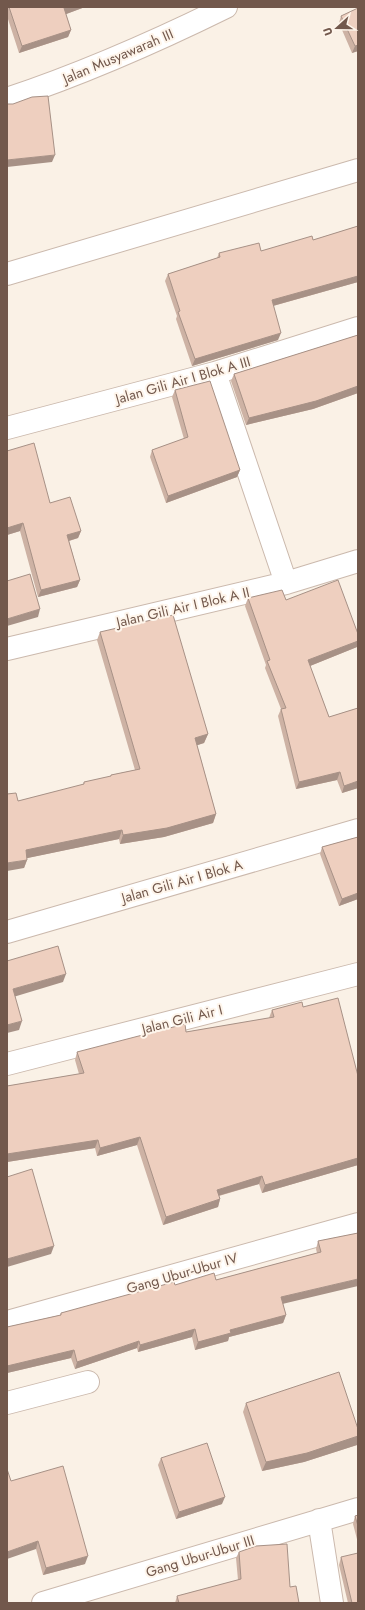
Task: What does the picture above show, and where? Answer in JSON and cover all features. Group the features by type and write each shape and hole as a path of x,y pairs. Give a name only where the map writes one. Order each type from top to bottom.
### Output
{"street":[{"name":"Jalan Musyawarah III","path":"7,99 42,87 157,41 226,7"},
{"path":"7,274 358,170"},
{"name":"Jalan Gili Air I Blok A III","path":"7,428 216,373 358,328"},
{"path":"216,373 286,583"},
{"name":"Jalan Gili Air I Blok A II","path":"7,648 286,583 358,562"},
{"name":"Jalan Gili Air I Blok A","path":"7,932 358,830"},
{"name":"Jalan Gili Air I","path":"7,1064 358,974"},
{"name":"Gang Ubur-Ubur IV","path":"7,1322 358,1224"},
{"path":"7,1403 88,1382"},
{"name":"Gang Ubur-Ubur III","path":"43,1603 358,1509"},
{"path":"319,1520 332,1603"}],"building":[{"path":"9,7 68,7 64,8 71,30 22,46"},
{"path":"358,8 358,45 355,46 341,16"},
{"path":"48,96 55,155 7,160 7,104 13,104 32,97"},
{"path":"358,226 358,276 272,300 281,333 195,359 178,312 180,311 168,274 220,257 219,253 259,243 261,251 312,236 313,240"},
{"path":"358,335 358,386 316,401 249,418 234,374"},
{"path":"210,381 240,470 168,496 152,450 188,437 175,390"},
{"path":"34,443 50,503 70,497 81,531 67,535 80,580 41,590 23,523 7,528 7,451"},
{"path":"30,574 40,609 7,619 7,581"},
{"path":"338,580 358,634 358,641 308,660 329,717 358,708 358,781 344,786 340,772 299,782 281,709 286,708 267,661 270,660 248,598 282,590 286,600"},
{"path":"173,615 208,734 195,738 216,814 167,828 123,835 122,830 26,850 27,860 7,863 7,794 16,793 18,801 84,784 84,782 140,769 100,632"},
{"path":"358,837 358,893 342,899 322,847"},
{"path":"58,946 66,974 13,989 22,1021 7,1025 7,961"},
{"path":"338,998 358,1076 358,1158 265,1185 262,1176 217,1190 220,1199 166,1217 140,1137 100,1148 98,1140 7,1154 7,1086 84,1073 77,1052 185,1024 186,1032 274,1017 272,1010 302,1002 303,1007"},
{"path":"32,1169 54,1246 7,1259 7,1177"},
{"path":"358,1233 358,1279 281,1297 286,1315 230,1330 231,1333 198,1342 195,1329 140,1345 139,1341 77,1362 74,1350 7,1366 7,1327 61,1315 61,1313 174,1282 175,1285 214,1273 216,1280 321,1252 318,1241"},
{"path":"339,1372 358,1429 358,1436 307,1453 266,1462 246,1403"},
{"path":"207,1443 225,1497 179,1512 161,1458"},
{"path":"63,1466 88,1556 46,1568 38,1541 7,1552 7,1469 11,1481"},
{"path":"358,1515 358,1526 355,1516"},
{"path":"287,1544 290,1587 296,1586 299,1603 179,1603 177,1596 241,1579 239,1552 256,1546"},
{"path":"358,1553 358,1603 352,1603 341,1557"}]}
